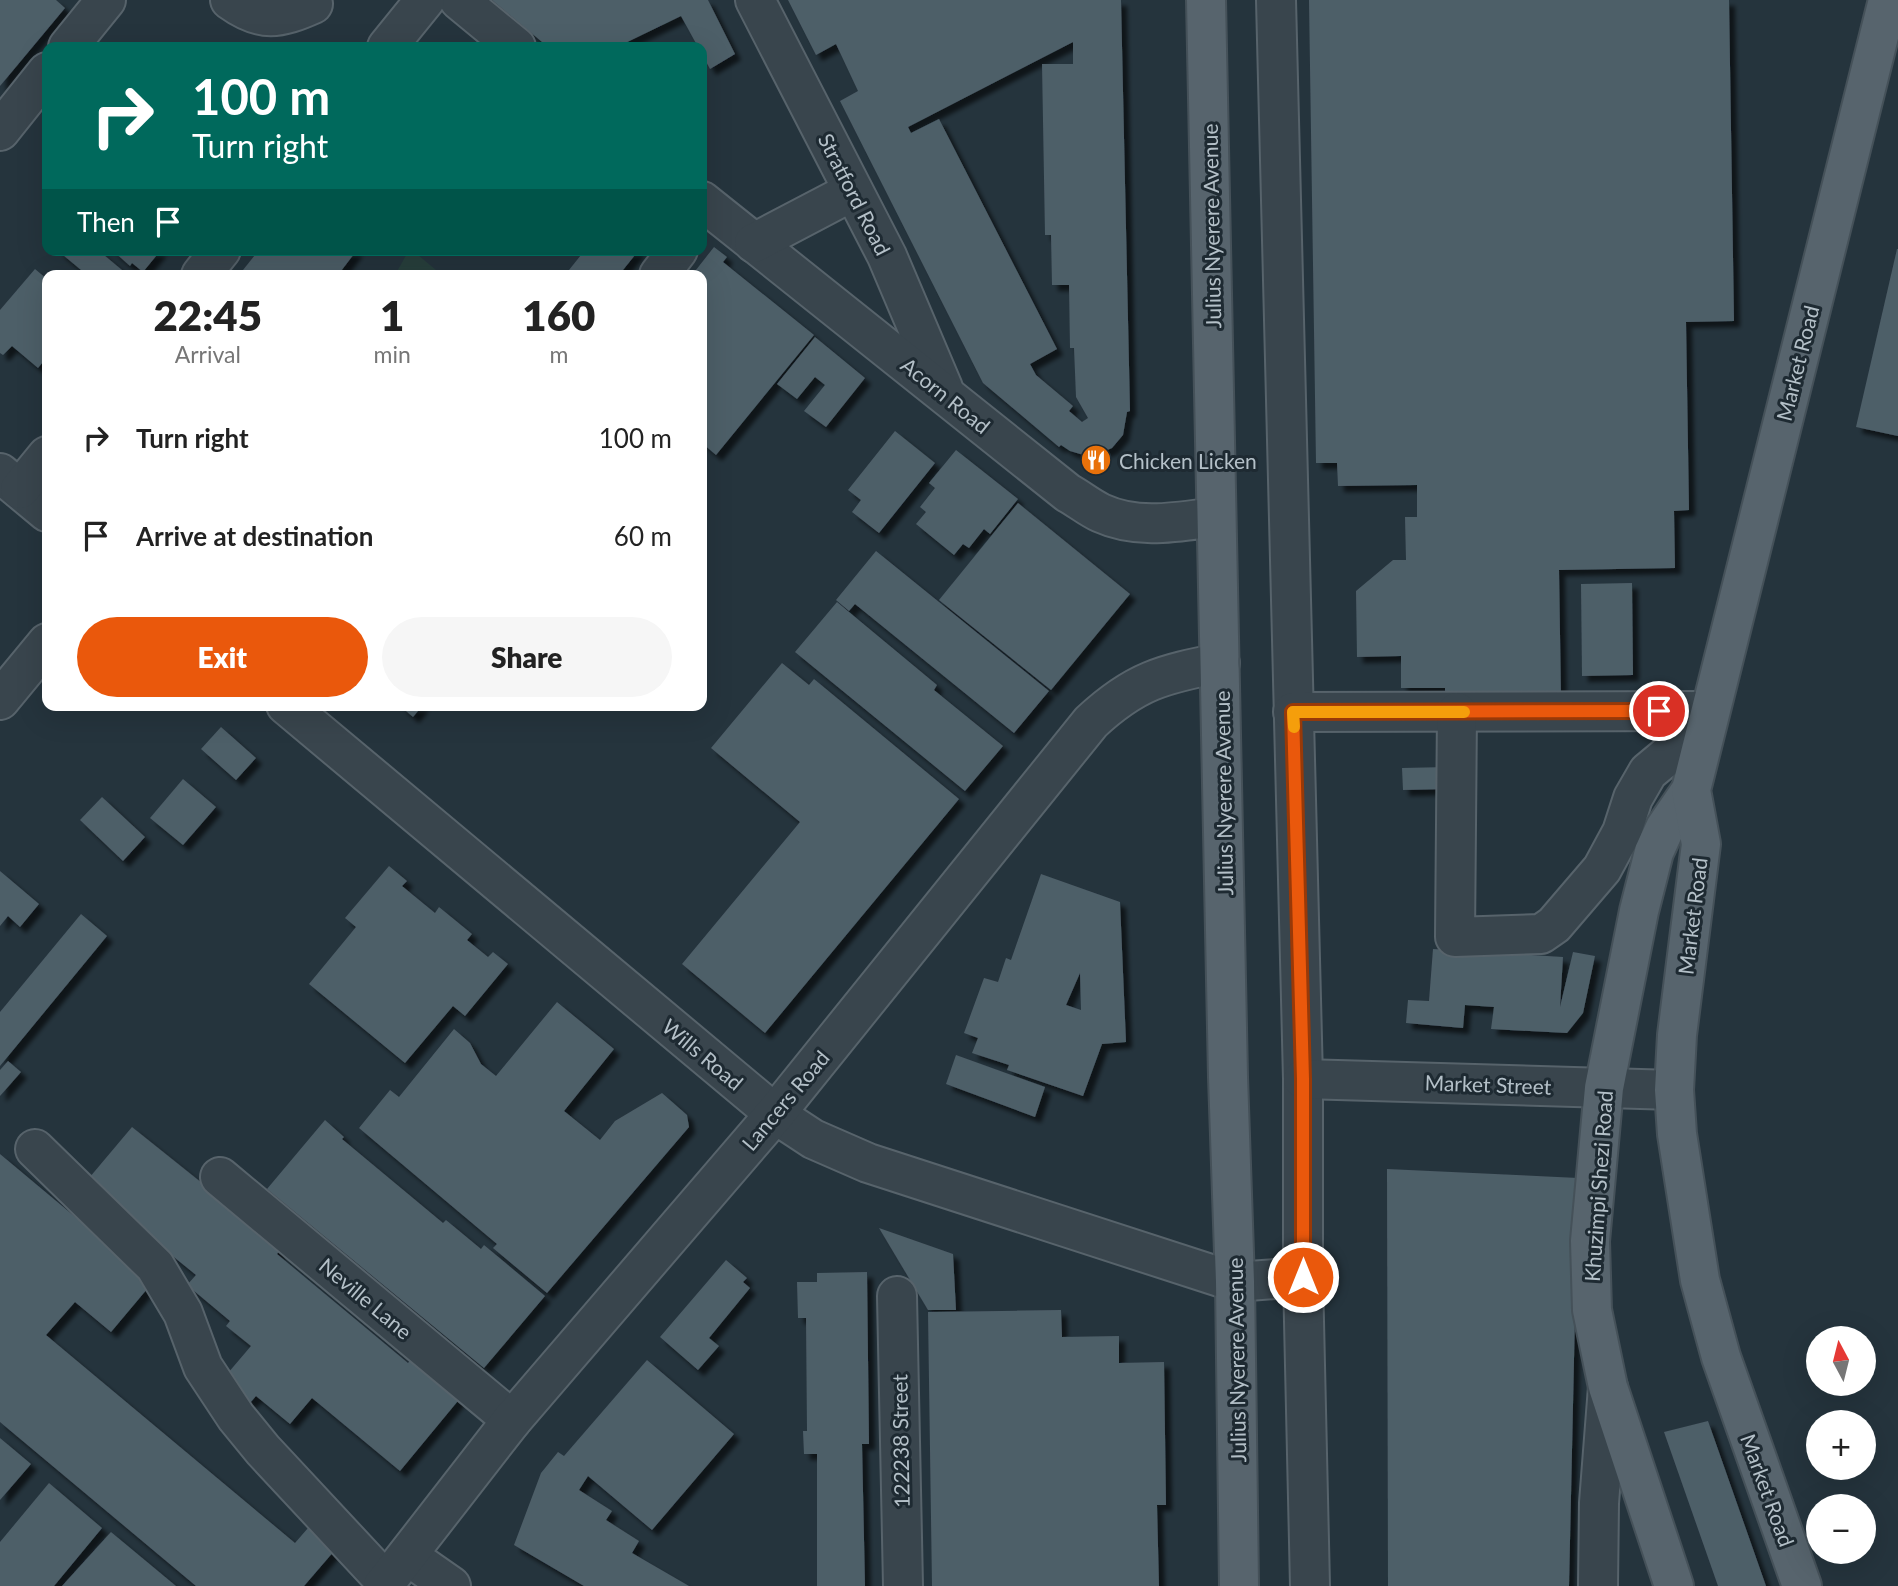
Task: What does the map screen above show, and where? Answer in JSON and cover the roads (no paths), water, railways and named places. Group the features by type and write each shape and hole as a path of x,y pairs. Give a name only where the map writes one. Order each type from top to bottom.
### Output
{"main road":[{"name":"Julius Nyerere Avenue","path":"1206,0 1228,1076 1235,1282 1239,1586"},
{"name":"Market Road","path":"1802,1586 1721,1357 1700,1280 1677,1135 1674,1090 1677,1035 1701,844 1691,790 1888,0"},
{"name":"Khuzimpi Shezi Road","path":"1674,1586 1608,1387 1592,1310 1590,1241 1604,1088 1639,911 1654,852 1665,828 1691,790"}],"street":[{"path":"72,42 106,0"},
{"path":"230,0 260,16 285,15 313,4"},
{"path":"391,42 425,0"},
{"path":"459,0 510,42"},
{"name":"Stratford Road","path":"755,0 887,256 945,393"},
{"path":"1276,0 1303,1079 1303,1277 1310,1586"},
{"path":"0,131 42,78"},
{"path":"754,243 853,191"},
{"name":"Acorn Road","path":"707,212 754,243 1068,492 1101,513 1136,524 1216,517"},
{"path":"205,270 216,256"},
{"path":"663,270 673,256"},
{"path":"22,491 42,463"},
{"path":"0,700 42,649"},
{"name":"Lancers Road","path":"393,1575 512,1420 775,1114 1091,722 1114,700 1138,685 1172,672 1220,663"},
{"name":"Wills Road","path":"300,711 775,1114 813,1139 868,1163 1235,1282"},
{"path":"1293,712 1457,712 1707,721"},
{"path":"1457,712 1455,937 1541,934 1554,925 1602,869 1622,832 1633,799 1648,772 1707,721"},
{"name":"Market Street","path":"1303,1079 1674,1090"},
{"path":"35,1149 155,1266 183,1313 203,1367 223,1400 263,1450 393,1575 451,1586"},
{"name":"Neville Lane","path":"220,1177 512,1420"},
{"path":"1235,1282 1303,1277"},
{"name":"122238 Street","path":"897,1296 902,1586"},
{"path":"1598,1586 1599,1503 1608,1387"}],"place":[{"name":"Chicken Licken","path":"1096,460"}]}
